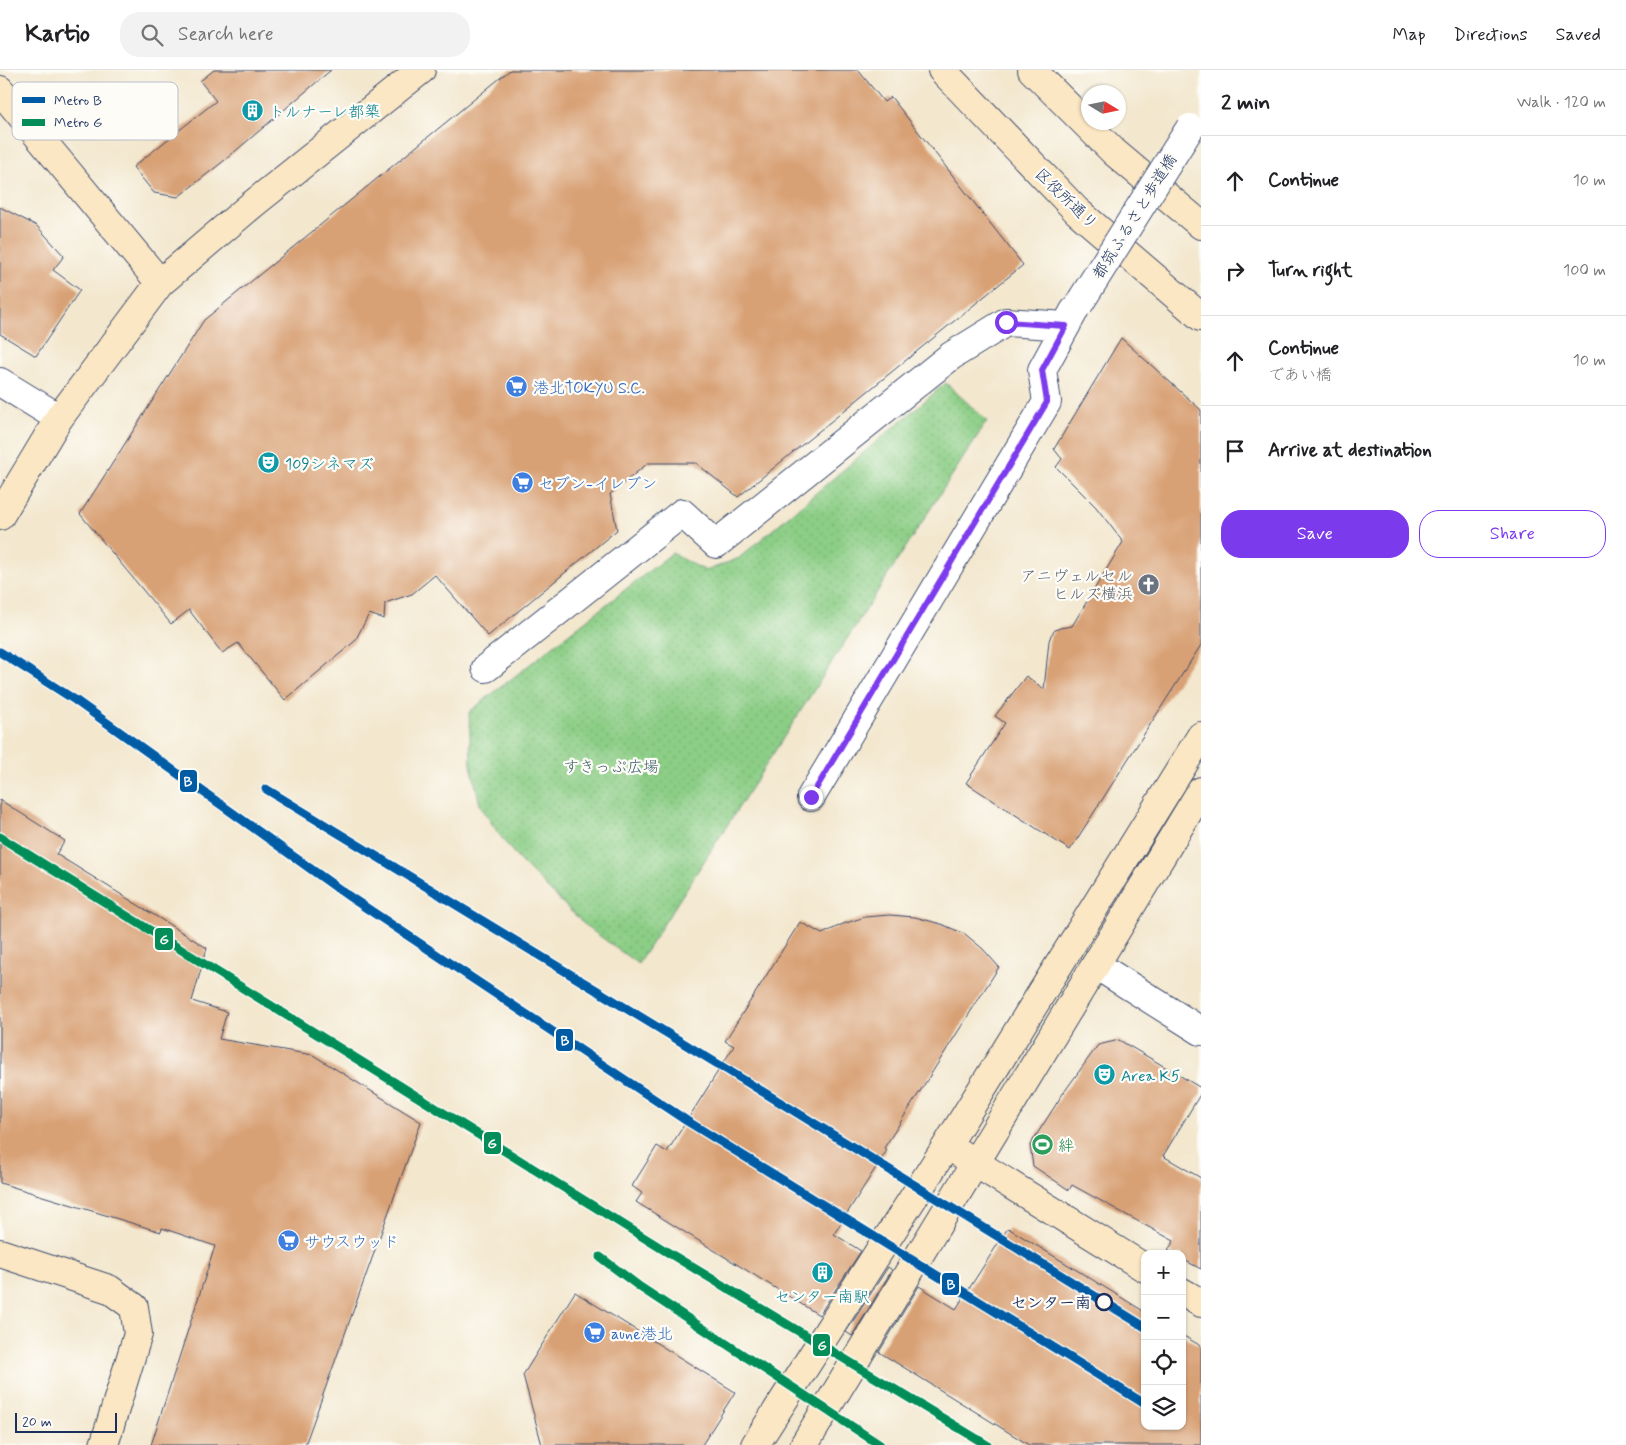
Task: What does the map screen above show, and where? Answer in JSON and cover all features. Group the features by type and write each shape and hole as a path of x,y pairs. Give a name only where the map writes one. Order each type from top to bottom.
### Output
{"street":[{"name":"区役所通り","path":"942,70 1077,211 1201,317"},
{"path":"1032,70 1114,152 1201,225"},
{"path":"0,516 60,418 160,283 253,204 416,71"},
{"path":"0,90 12,104"},
{"name":"都筑ふるさと歩道橋","path":"811,797 1047,402 1042,370 1073,315 1190,128"},
{"path":"41,140 160,283"},
{"path":"486,668 682,513 716,544 959,351 1006,322 1073,315"},
{"path":"0,382 60,418"},
{"path":"755,1445 947,1145 1201,736"},
{"path":"804,1445 1201,791"},
{"path":"1096,965 1201,1031"},
{"path":"947,1145 1141,1266"},
{"path":"0,1253 109,1289 134,1307 138,1334 104,1445"},
{"path":"1186,1294 1201,1303"}],"green space":[{"name":"すきっぷ広場","path":"946,383 987,421 638,964 586,926 519,860 498,833 480,805 471,765 469,712 672,553 706,571 739,558"}],"building":[{"path":"214,70 331,70 225,160 178,197 154,193 133,167 167,140 178,140 178,131 216,101 200,81"},
{"name":"港北TOKYU S.C.","path":"510,70 858,70 884,102 891,97 1023,265 738,497 696,463 648,463 610,494 617,530 488,636 435,575 412,594 385,603 384,619 369,614 355,641 285,700 238,643 222,653 189,610 171,624 80,514 204,320"},
{"path":"0,207 37,226 64,256 53,270 80,290 36,356 0,334"},
{"name":"アニヴェルセル ヒルズ横浜","path":"1121,338 1201,410 1201,645 1070,850 966,783 1005,723 995,716 1026,676 1044,689 1051,635 1055,630 1072,626 1123,542 1096,507 1056,467 1062,459 1054,449"},
{"path":"0,800 65,841 56,854 207,948 192,1001 227,1012 219,1039 313,1055 421,1122 305,1445 151,1445 215,1246 162,1228 161,1232 0,1183"},
{"path":"890,915 915,917 941,924 965,934 983,949 999,967 884,1148 887,1150 834,1234 861,1251 819,1315 636,1202 642,1193 632,1186 657,1146 667,1152 734,1046 725,1041 800,922 822,934 843,924 865,917"},
{"path":"1119,1040 1201,1088 1201,1093 1163,1156 1201,1178 1201,1269 1186,1261 1186,1250 1168,1250 1174,1241 1072,1185 1069,1190 1033,1166 1030,1145 1062,1095 1098,1045"},
{"path":"1008,1228 1141,1310 1141,1430 1186,1430 1186,1337 1201,1346 1201,1445 1029,1445 879,1352 919,1286 956,1309"},
{"path":"888,1267 892,1270 852,1336 846,1332"},
{"name":"aune港北","path":"575,1292 735,1392 702,1445 542,1445 523,1375"}],"metro line":[{"name":"B","path":"0,652 75,700 350,897 687,1121 1141,1402"},
{"name":"B","path":"266,789 1141,1325"},
{"name":"G","path":"0,837 664,1250 987,1445"},
{"name":"G","path":"600,1257 640,1287 880,1445"}],"place":[{"name":"トルナーレ都築","path":"253,111"},
{"name":"港北TOKYU S.C.","path":"517,387"},
{"name":"109シネマズ","path":"269,463"},
{"name":"セブン-イレブン","path":"522,483"},
{"name":"アニヴェルセル ヒルズ横浜","path":"1149,584"},
{"name":"Area K5","path":"1105,1075"},
{"name":"絆","path":"1042,1145"},
{"name":"サウスウッド","path":"288,1241"},
{"name":"センター南駅","path":"822,1272"},
{"name":"センター南","path":"1104,1302"},
{"name":"aune港北","path":"595,1333"}],"route":[{"path":"811,797 1047,402 1042,370 1066,326 1006,322"}]}
